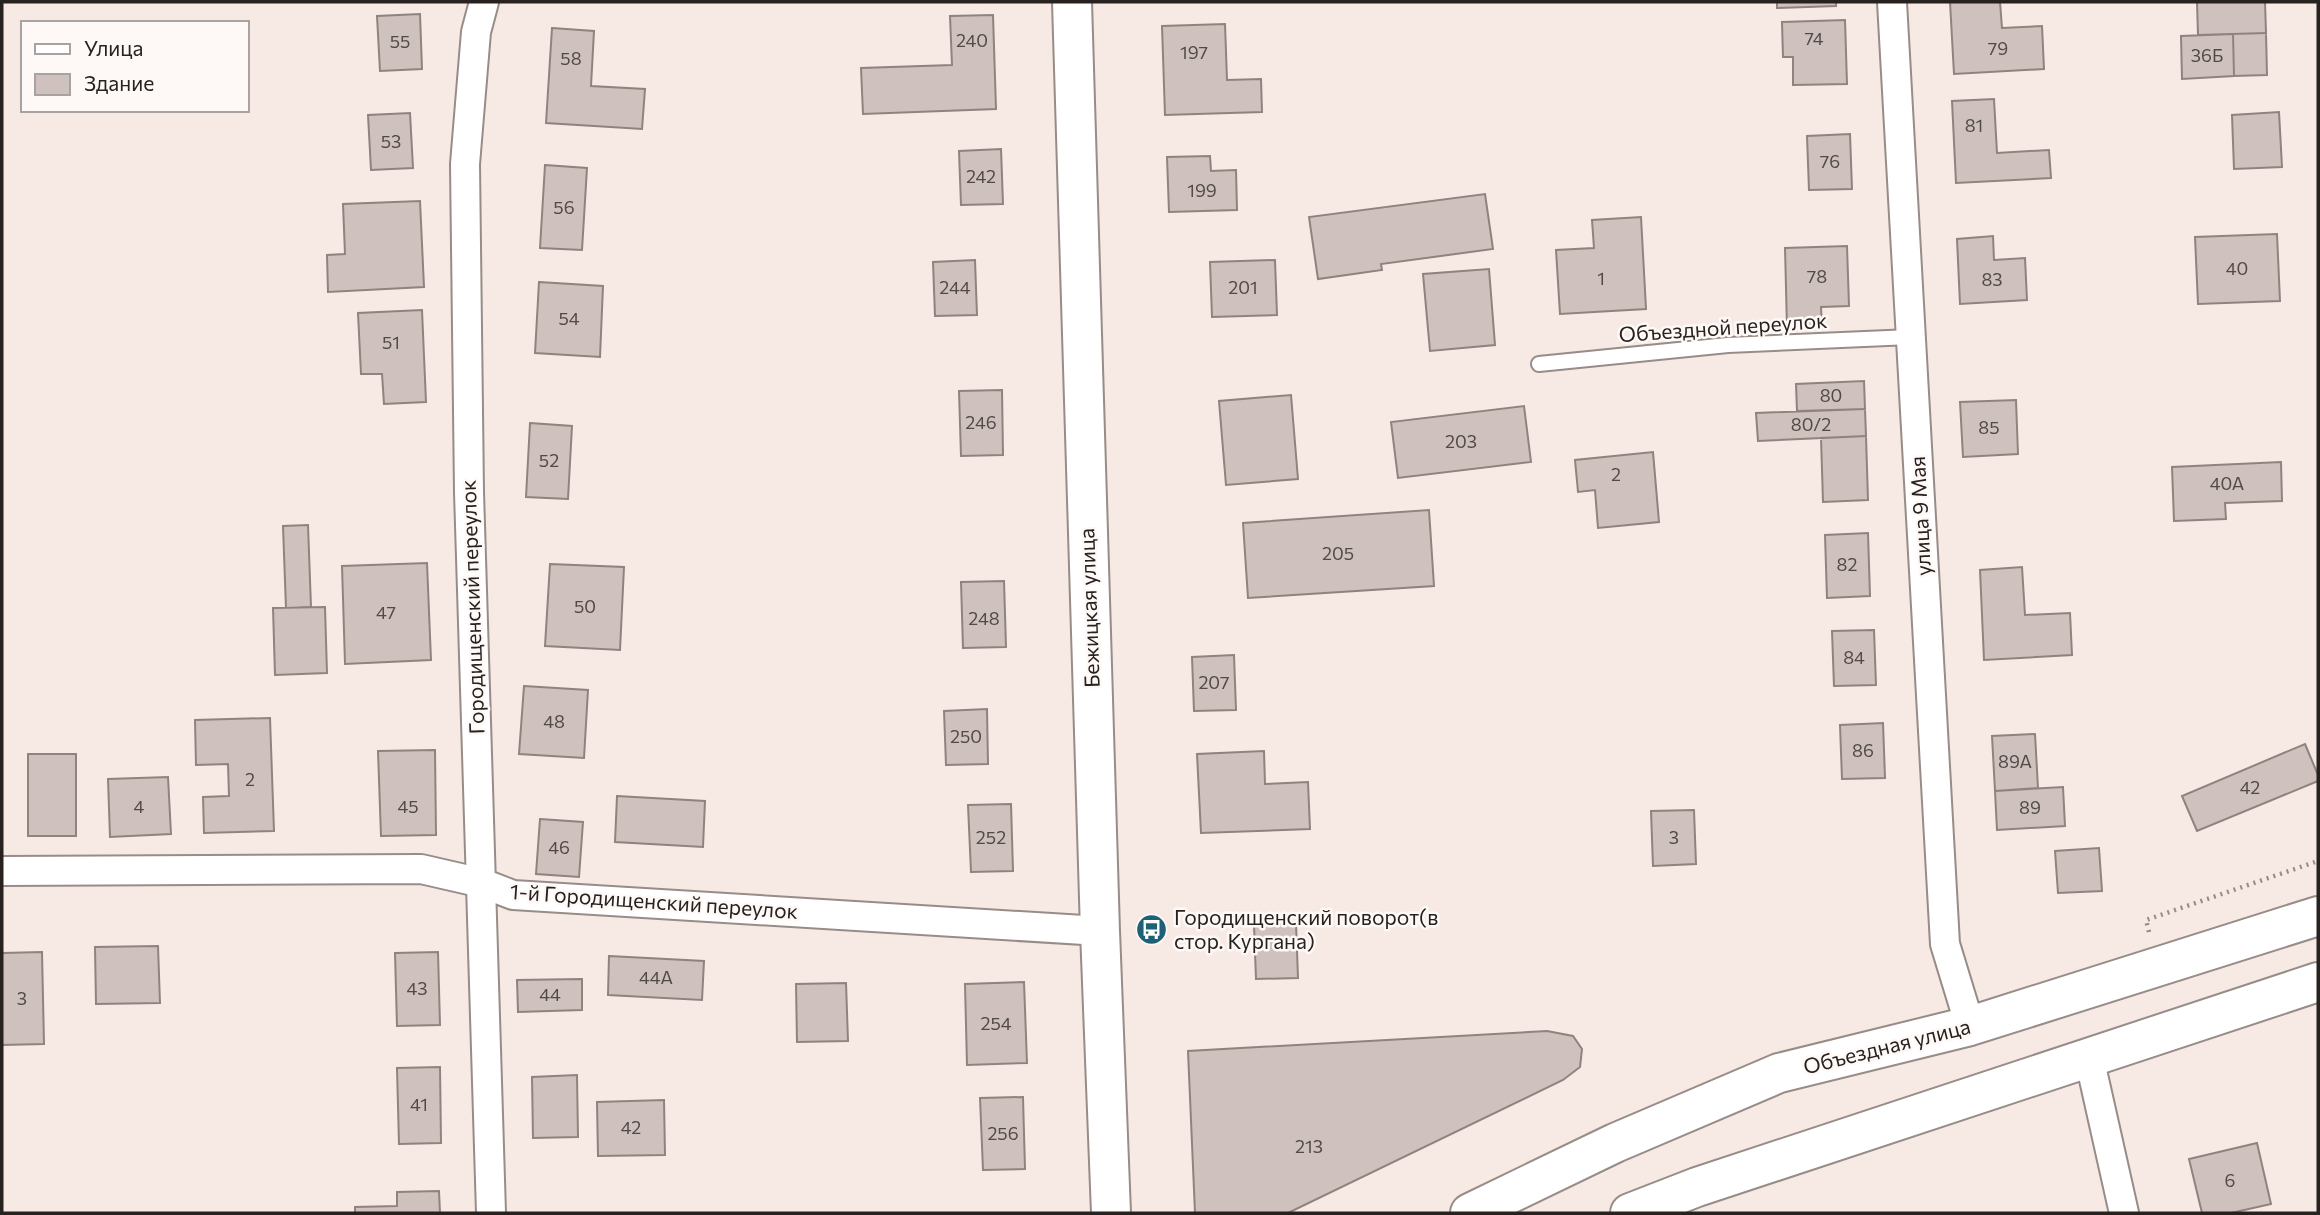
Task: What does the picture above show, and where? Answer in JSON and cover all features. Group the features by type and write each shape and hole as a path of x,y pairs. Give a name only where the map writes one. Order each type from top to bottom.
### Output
{"main road":[{"name":"Бежицкая улица","path":"1072,2 1111,1213"},
{"name":"Объездная улица","path":"1470,1213 1615,1143 1779,1073 1970,1026 2318,916"},
{"path":"1630,1213 1697,1186 2318,982"}],"street":[{"name":"Городищенский переулок","path":"484,2 476,32 464,164 469,478 491,1213"},
{"name":"улица 9 Мая","path":"1892,2 1945,944 1970,1026"},
{"name":"1-й Городищенский переулок","path":"2,871 421,869 482,883 513,895 543,898 1100,931"},
{"path":"2089,1057 2123,1213"}],"lane":[{"name":"Объездной переулок","path":"1539,364 1728,345 1911,337"}],"building":[{"path":"1777,2 1836,2 1836,6 1777,8"},
{"path":"1950,2 2000,2 2002,28 2042,26 2044,69 1954,74"},
{"path":"2197,2 2265,2 2266,33 2198,35"},
{"path":"420,14 422,69 380,71 377,16"},
{"path":"993,15 996,109 863,114 861,68 952,65 950,16"},
{"path":"1845,20 1847,84 1793,85 1793,57 1783,57 1782,22"},
{"path":"1225,24 1227,80 1261,79 1262,112 1165,115 1162,26"},
{"path":"552,28 594,31 591,86 645,89 642,129 546,123"},
{"path":"2266,33 2267,75 2234,76 2233,34"},
{"path":"2233,34 2234,76 2182,79 2181,36"},
{"path":"1994,99 1997,153 2049,150 2051,178 1956,183 1952,101"},
{"path":"2279,112 2282,167 2234,169 2232,115"},
{"path":"410,113 413,168 371,170 368,115"},
{"path":"1850,134 1852,189 1809,190 1807,136"},
{"path":"1001,149 1003,204 961,205 959,151"},
{"path":"1210,156 1211,171 1236,170 1237,210 1169,212 1167,157"},
{"path":"545,165 587,168 582,250 540,248"},
{"path":"1485,194 1493,249 1381,264 1382,270 1318,279 1309,217"},
{"path":"420,201 424,287 328,292 327,255 345,254 343,204"},
{"path":"1641,217 1646,309 1560,314 1556,250 1594,248 1592,220"},
{"path":"2277,234 2280,301 2198,304 2195,237"},
{"path":"1993,236 1994,260 2025,258 2027,300 1960,304 1957,239"},
{"path":"1847,246 1849,306 1821,307 1822,327 1787,328 1785,248"},
{"path":"975,260 977,315 935,316 933,262"},
{"path":"1275,260 1277,315 1212,317 1210,262"},
{"path":"1489,269 1495,345 1430,351 1423,274"},
{"path":"539,282 603,286 600,357 535,353"},
{"path":"422,310 426,402 384,404 382,374 361,374 358,313"},
{"path":"1864,381 1865,409 1797,411 1796,384"},
{"path":"1002,390 1003,455 961,456 959,391"},
{"path":"1291,395 1298,479 1226,485 1219,401"},
{"path":"2016,400 2018,454 1963,457 1960,402"},
{"path":"1524,406 1531,462 1398,478 1391,422"},
{"path":"1865,409 1866,436 1758,441 1756,413"},
{"path":"530,423 572,426 568,499 526,497"},
{"path":"1866,436 1868,500 1823,502 1821,438"},
{"path":"1653,452 1659,522 1598,528 1595,490 1578,492 1575,460"},
{"path":"2281,462 2282,501 2225,503 2226,519 2174,521 2172,467"},
{"path":"1429,510 1434,586 1248,598 1243,523"},
{"path":"308,525 311,607 286,608 283,526"},
{"path":"1868,533 1870,596 1827,598 1825,535"},
{"path":"427,563 431,660 345,664 342,566"},
{"path":"550,564 624,567 620,650 545,646"},
{"path":"2022,567 2025,615 2070,613 2072,655 1984,660 1980,570"},
{"path":"1004,581 1006,647 963,648 961,582"},
{"path":"325,607 327,673 275,675 273,608"},
{"path":"1874,630 1876,685 1834,686 1832,631"},
{"path":"1234,655 1236,710 1194,711 1192,657"},
{"path":"524,686 588,690 584,758 519,754"},
{"path":"987,709 988,764 946,765 944,711"},
{"path":"270,718 274,831 204,833 203,797 229,796 228,764 196,765 195,720"},
{"path":"1883,723 1885,778 1842,779 1840,725"},
{"path":"2035,734 2038,788 1995,791 1992,736"},
{"path":"2305,744 2318,781 2197,831 2182,796"},
{"path":"435,750 436,835 381,836 378,751"},
{"path":"1264,751 1265,784 1308,782 1310,829 1201,833 1197,754"},
{"path":"28,754 76,754 76,836 28,836"},
{"path":"168,777 171,834 110,837 108,779"},
{"path":"2063,787 2065,826 1997,830 1995,791"},
{"path":"617,796 705,801 703,847 615,842"},
{"path":"1011,804 1013,871 971,872 968,805"},
{"path":"1694,810 1696,864 1653,866 1651,811"},
{"path":"540,819 583,822 579,877 536,874"},
{"path":"2099,848 2102,891 2058,893 2055,851"},
{"path":"1296,923 1298,978 1256,979 1254,925"},
{"path":"158,946 160,1003 96,1004 95,947"},
{"path":"42,952 44,1044 2,1045 2,953"},
{"path":"438,952 440,1025 397,1026 395,953"},
{"path":"609,956 704,961 702,1000 608,995"},
{"path":"582,979 582,1010 518,1012 517,980"},
{"path":"1024,982 1027,1063 967,1065 965,984"},
{"path":"846,983 848,1041 797,1042 796,984"},
{"path":"1547,1031 1573,1036 1582,1049 1580,1067 1563,1080 1288,1213 1195,1213 1188,1051"},
{"path":"440,1067 441,1143 399,1144 397,1068"},
{"path":"577,1075 578,1137 533,1138 532,1077"},
{"path":"1023,1097 1025,1169 983,1170 980,1098"},
{"path":"664,1100 665,1155 598,1156 597,1102"},
{"path":"2257,1143 2271,1204 2231,1213 2202,1213 2189,1159"},
{"path":"439,1191 440,1213 355,1213 355,1207 397,1206 397,1192"}],"place":[{"name":"Городищенский поворот(в стор. Кургана)","path":"1151,930"}]}
